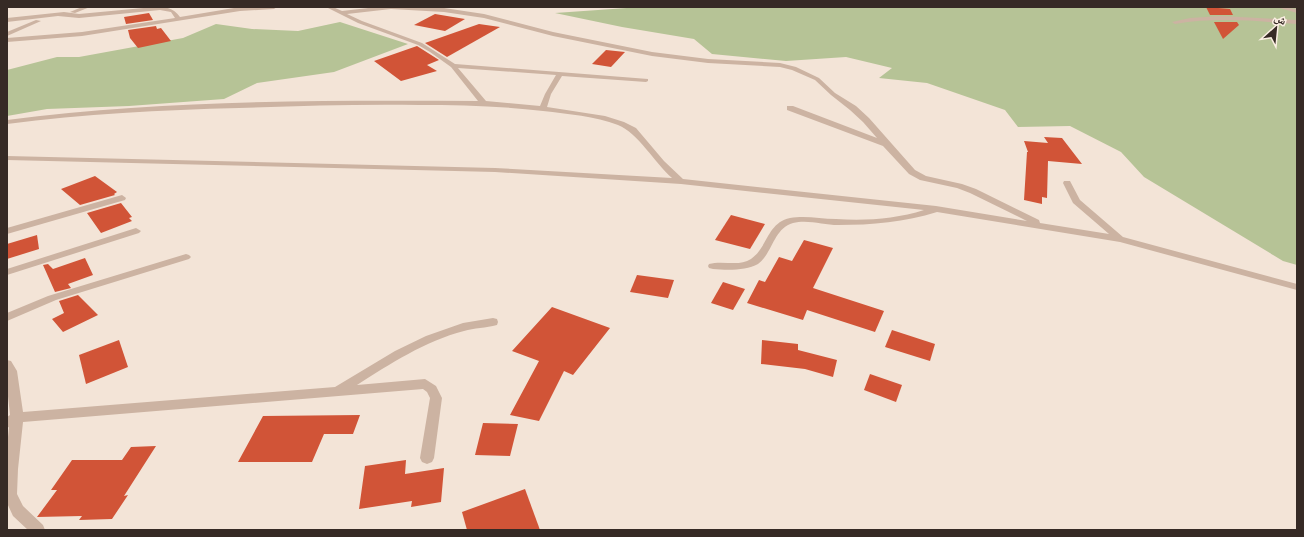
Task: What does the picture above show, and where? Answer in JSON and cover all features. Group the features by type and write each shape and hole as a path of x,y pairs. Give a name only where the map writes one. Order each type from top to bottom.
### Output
{"street":[{"path":"7,40 82,34 248,8 274,7"},
{"path":"329,7 340,13 420,44 432,51 452,66 484,103"},
{"path":"1282,7 1297,11"},
{"path":"7,20 59,15 89,8"},
{"path":"59,15 79,16 160,8 172,11 179,18"},
{"path":"340,13 380,8 444,8 484,16 553,34 652,54 708,61 780,65 794,68 817,79 841,101 853,108 866,120 912,172 918,176 973,191 1046,227"},
{"path":"7,34 51,16"},
{"path":"1175,22 1191,19 1239,17 1297,22"},
{"path":"452,66 646,80"},
{"path":"543,109 548,94 560,74"},
{"path":"7,122 53,116 170,108 353,102 484,103 543,109 601,118 626,126 633,130 665,167 681,182"},
{"path":"790,108 886,144"},
{"path":"7,158 487,170 681,182 936,209 1120,239 1297,287"},
{"path":"1067,183 1076,201 1084,210 1120,239"},
{"path":"7,231 122,198"},
{"path":"713,266 729,267 755,261 761,255 777,227 792,220 808,219 834,222 875,221 910,217 936,209"},
{"path":"7,272 136,231"},
{"path":"7,317 52,298 186,257"},
{"path":"337,391 390,359 435,338 463,327 493,322"},
{"path":"7,364 11,371 12,420 10,494 18,511 38,530"},
{"path":"12,420 425,384 429,386 436,398 427,458"}],"green space":[{"path":"641,7 1297,7 1297,265 1283,261 1144,177 1121,152 1070,126 1018,127 1005,110 927,83 879,78 892,68 846,57 786,61 712,54 694,39 622,27 555,13"},
{"path":"340,22 408,44 334,72 257,83 224,99 129,106 47,109 7,116 7,70 57,57 79,57 183,38 216,24 252,29 298,31"}],"building":[{"path":"1206,7 1230,9 1233,15 1210,15"},
{"path":"149,13 153,20 126,24 124,17"},
{"path":"435,14 465,19 445,31 414,25"},
{"path":"1214,22 1237,22 1239,25 1223,39"},
{"path":"479,24 500,27 447,57 425,43"},
{"path":"156,26 157,29 161,28 171,41 138,48 130,38 128,30"},
{"path":"417,46 439,60 427,65 437,71 401,81 374,61"},
{"path":"606,50 625,52 611,67 592,64"},
{"path":"1044,137 1062,138 1082,164 1048,161 1047,198 1042,197 1042,204 1024,200 1028,152 1024,141 1048,143"},
{"path":"95,176 117,192 114,194 115,195 80,205 61,189"},
{"path":"121,203 132,217 129,218 132,221 101,233 87,213"},
{"path":"731,215 765,224 750,249 715,240"},
{"path":"37,235 39,249 7,259 7,244"},
{"path":"804,240 833,248 813,288 884,311 875,332 807,310 803,320 747,303 759,280 765,282 779,257 792,261"},
{"path":"85,258 93,275 68,284 71,288 55,292 43,265 48,264 53,269"},
{"path":"637,275 674,280 668,298 630,292"},
{"path":"723,282 745,289 733,310 711,303"},
{"path":"78,295 98,315 63,332 52,319 64,313 59,301"},
{"path":"552,307 610,328 573,375 564,371 539,421 510,415 539,361 512,351"},
{"path":"892,330 935,344 930,361 885,347"},
{"path":"119,340 128,367 86,384 79,355"},
{"path":"762,340 798,344 798,350 837,360 833,377 805,369 761,364"},
{"path":"870,374 902,385 896,402 864,390"},
{"path":"360,415 353,434 324,434 312,462 238,462 263,416"},
{"path":"483,423 518,424 510,456 475,455"},
{"path":"156,446 124,496 128,495 112,519 79,520 82,516 37,517 57,490 51,490 72,460 122,460 131,447"},
{"path":"406,460 405,474 444,468 441,502 411,507 412,501 359,509 365,466"},
{"path":"525,489 540,530 467,530 462,512"}]}
